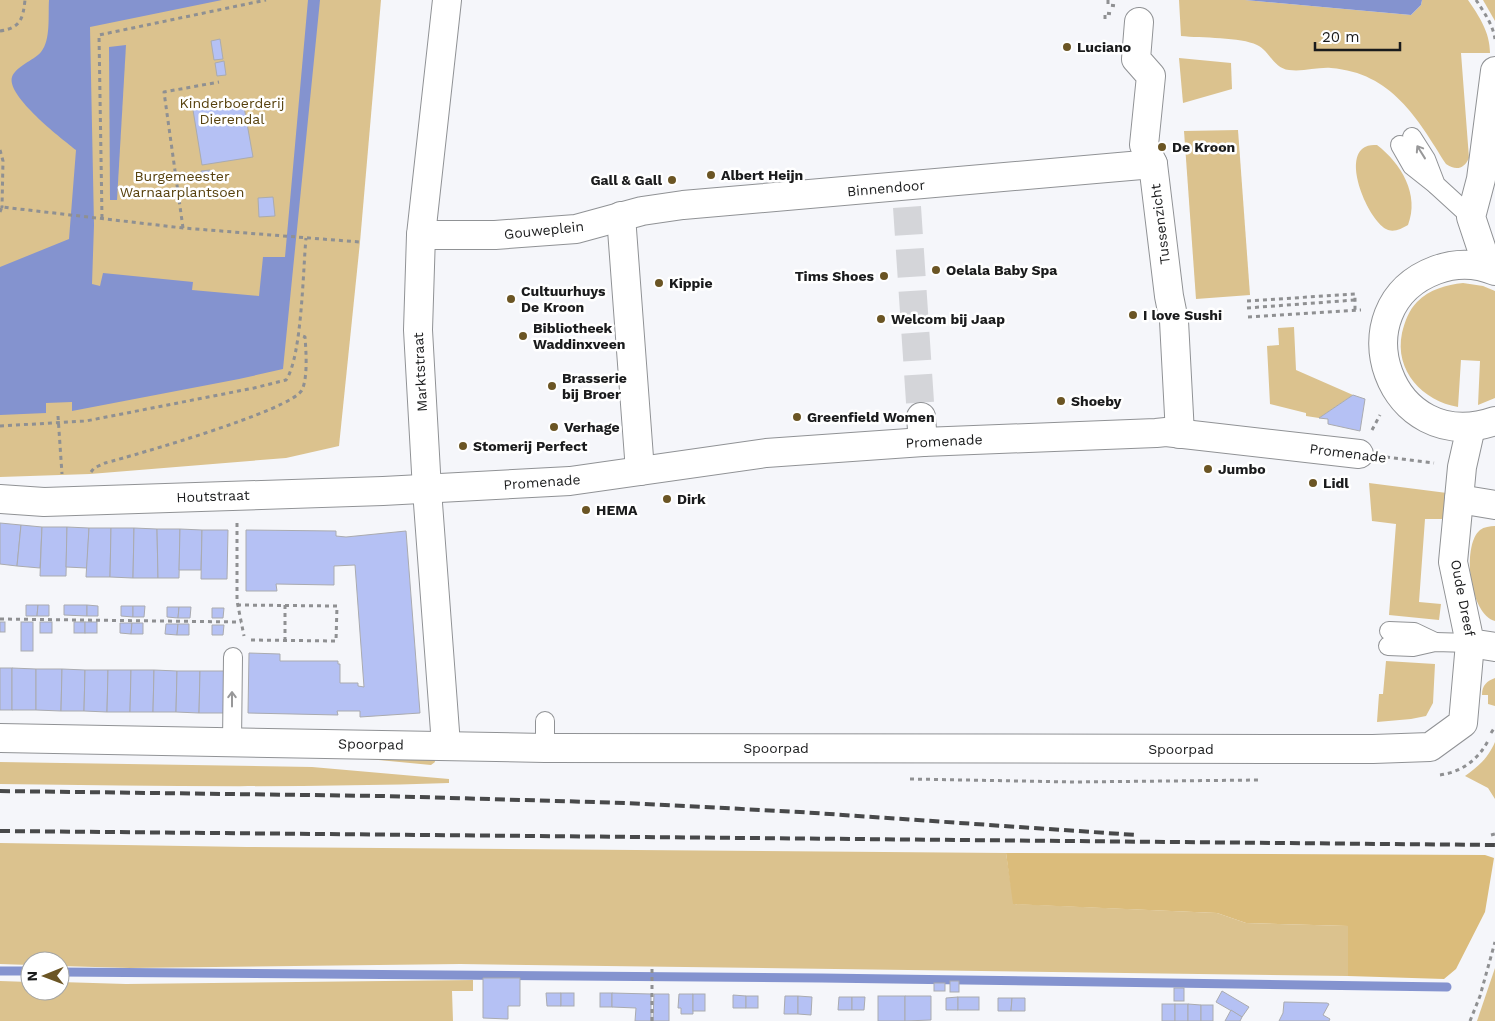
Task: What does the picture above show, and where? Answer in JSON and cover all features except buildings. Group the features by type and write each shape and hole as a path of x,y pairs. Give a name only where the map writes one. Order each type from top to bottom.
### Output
{"street":[{"name":"Marktstraat","path":"446,745 427,490 418,330 421,235 447,0"},
{"name":"Tussenzicht","path":"1130,14 1136,59 1151,76 1144,145 1153,164 1169,296 1174,321 1180,434"},
{"path":"1472,217 1481,179 1495,71"},
{"name":"Binnendoor","path":"621,216 683,205 906,196 1153,164"},
{"name":"Gouweplein","path":"421,235 495,235 576,229 621,216"},
{"path":"621,216 640,472"},
{"name":"Oude Dreef","path":"1472,217 1493,260 1473,265 1442,267 1415,281 1398,297 1392,309 1385,327 1383,346 1385,365 1391,383 1402,399 1416,412 1433,421 1452,427 1483,424"},
{"name":"Oude Dreef","path":"1483,424 1462,467 1453,562 1483,645"},
{"name":"Promenade","path":"427,490 570,481 922,429 1180,434 1359,454"},
{"name":"Houtstraat","path":"0,499 44,502 427,490"},
{"path":"1459,499 1495,505"},
{"name":"Spoorpad","path":"0,738 551,748 1373,749 1430,747 1463,723 1483,645"}],"lane":[{"path":"1406,141 1426,159 1436,185 1472,217"},
{"path":"1388,638 1413,647 1435,642 1483,645"},
{"path":"232,742 233,657"},
{"path":"551,721 551,748"}],"path":[{"path":"0,31 11,30 23,18 26,0"},
{"path":"100,218 99,35 266,0"},
{"path":"1108,0 1108,5 1130,14"},
{"path":"1476,0 1494,32 1495,40"},
{"path":"1105,18 1105,13 1107,13"},
{"path":"183,228 164,92 219,82"},
{"path":"0,150 4,161 0,212"},
{"path":"176,178 197,174"},
{"path":"1,206 183,228 360,242"},
{"path":"0,426 86,421 286,380 291,373 298,334 306,238"},
{"path":"1247,301 1355,294 1356,311"},
{"path":"1247,308 1355,300"},
{"path":"1248,317 1392,309"},
{"path":"914,318 928,317"},
{"path":"90,474 94,468 106,463 182,441 256,415 292,398 302,390 305,375 307,353 305,337 298,334"},
{"path":"58,416 62,475"},
{"name":"Promenade","path":"1359,454 1462,467"},
{"path":"238,605 337,606 336,642 244,640 238,605 237,530 239,495"},
{"path":"285,606 285,641"},
{"path":"0,619 241,622"},
{"path":"1470,1021 1480,996 1495,942"},
{"path":"652,968 652,1021"}],"green space":[{"name":"Burgemeester Warnaarplantsoen","path":"0,0 381,0 360,242 339,446 286,458 90,474 0,477"},
{"path":"1179,0 1245,0 1411,15 1421,5 1422,0 1468,0 1486,31 1490,53 1461,53 1469,158 1467,162 1459,168 1453,168 1446,164 1413,115 1387,88 1371,79 1352,72 1331,68 1284,69 1275,63 1265,51 1250,42 1181,36"},
{"path":"1483,0 1495,0 1495,21"},
{"path":"1179,58 1231,63 1232,89 1183,103"},
{"path":"1238,130 1250,295 1196,299 1184,131"},
{"path":"1377,145 1386,152 1401,170 1410,191 1412,202 1408,225 1397,230 1391,231 1379,223 1365,202 1360,189 1356,163 1359,154 1365,147"},
{"path":"1463,283 1483,286 1495,291 1495,398 1478,405 1480,361 1461,360 1458,407 1445,404 1433,398 1414,382 1402,360 1401,347 1402,333 1406,320 1417,302 1438,288"},
{"path":"1294,327 1296,370 1353,395 1319,418 1306,416 1306,413 1270,404 1267,346 1279,345 1278,328"},
{"path":"1369,483 1447,493 1447,519 1425,519 1419,602 1441,604 1439,620 1389,615 1396,524 1372,521"},
{"path":"1495,526 1495,621 1486,616 1479,606 1474,594 1470,564 1474,538 1480,530"},
{"path":"1386,661 1435,664 1433,703 1426,716 1377,722 1379,694 1383,694"},
{"path":"1495,678 1495,706 1488,704 1488,695 1482,695 1485,684"},
{"path":"1495,742 1495,799 1488,788 1465,776 1483,761"},
{"path":"326,755 434,757 435,762 431,765"},
{"path":"0,762 312,767 449,779 449,783 281,786 0,784"},
{"path":"0,843 247,847 1006,853 1014,904 1217,913 1246,923 1349,926 1348,976 460,964 130,968 70,966 70,951 20,951 20,965 0,964"},
{"path":"1495,968 1495,1021 1477,1021"},
{"path":"473,980 473,991 452,991 453,1021 0,1021 0,981 20,982 20,1001 70,1001 70,982 126,984"}],"shaded area":[{"path":"1006,853 1485,855 1494,858 1485,912 1456,969 1444,979 1348,976 1348,926 1246,923 1217,913 1013,904"}],"water":[{"path":"49,0 222,0 90,27 94,225 92,284 100,286 103,273 193,282 192,290 259,296 263,257 285,257 308,0 320,0 283,369 72,411 72,402 46,403 46,413 0,415 0,267 69,239 76,150 26,106 12,85 14,73 38,55 44,47 48,34"},
{"path":"1245,0 1422,0 1421,5 1411,15"},
{"path":"126,45 117,200 110,200 109,47"}],"waterway":[{"path":"0,971 20,971"},
{"path":"70,972 822,978 1447,987"}],"tunnel":[{"path":"907,207 921,417"}],"railway":[{"path":"0,791 382,796 627,803 800,812 1136,835"},
{"path":"0,831 1495,845"}],"place":[{"name":"Luciano","path":"1067,47"},
{"name":"De Kroon","path":"1162,147"},
{"name":"Albert Heijn","path":"711,175"},
{"name":"Gall & Gall","path":"672,180"},
{"name":"Oelala Baby Spa","path":"936,270"},
{"name":"Tims Shoes","path":"884,276"},
{"name":"Kippie","path":"659,283"},
{"name":"Cultuurhuys De Kroon","path":"511,299"},
{"name":"I love Sushi","path":"1133,315"},
{"name":"Welcom bij Jaap","path":"881,319"},
{"name":"Bibliotheek Waddinxveen","path":"523,336"},
{"name":"Brasserie bij Broer","path":"552,386"},
{"name":"Shoeby","path":"1061,401"},
{"name":"Greenfield Women","path":"797,417"},
{"name":"Verhage","path":"554,427"},
{"name":"Stomerij Perfect","path":"463,446"},
{"name":"Jumbo","path":"1208,469"},
{"name":"Lidl","path":"1313,483"},
{"name":"Dirk","path":"667,499"},
{"name":"HEMA","path":"586,510"}],"park label":[{"name":"Kinderboerderij Dierendal","path":"232,112"}]}
